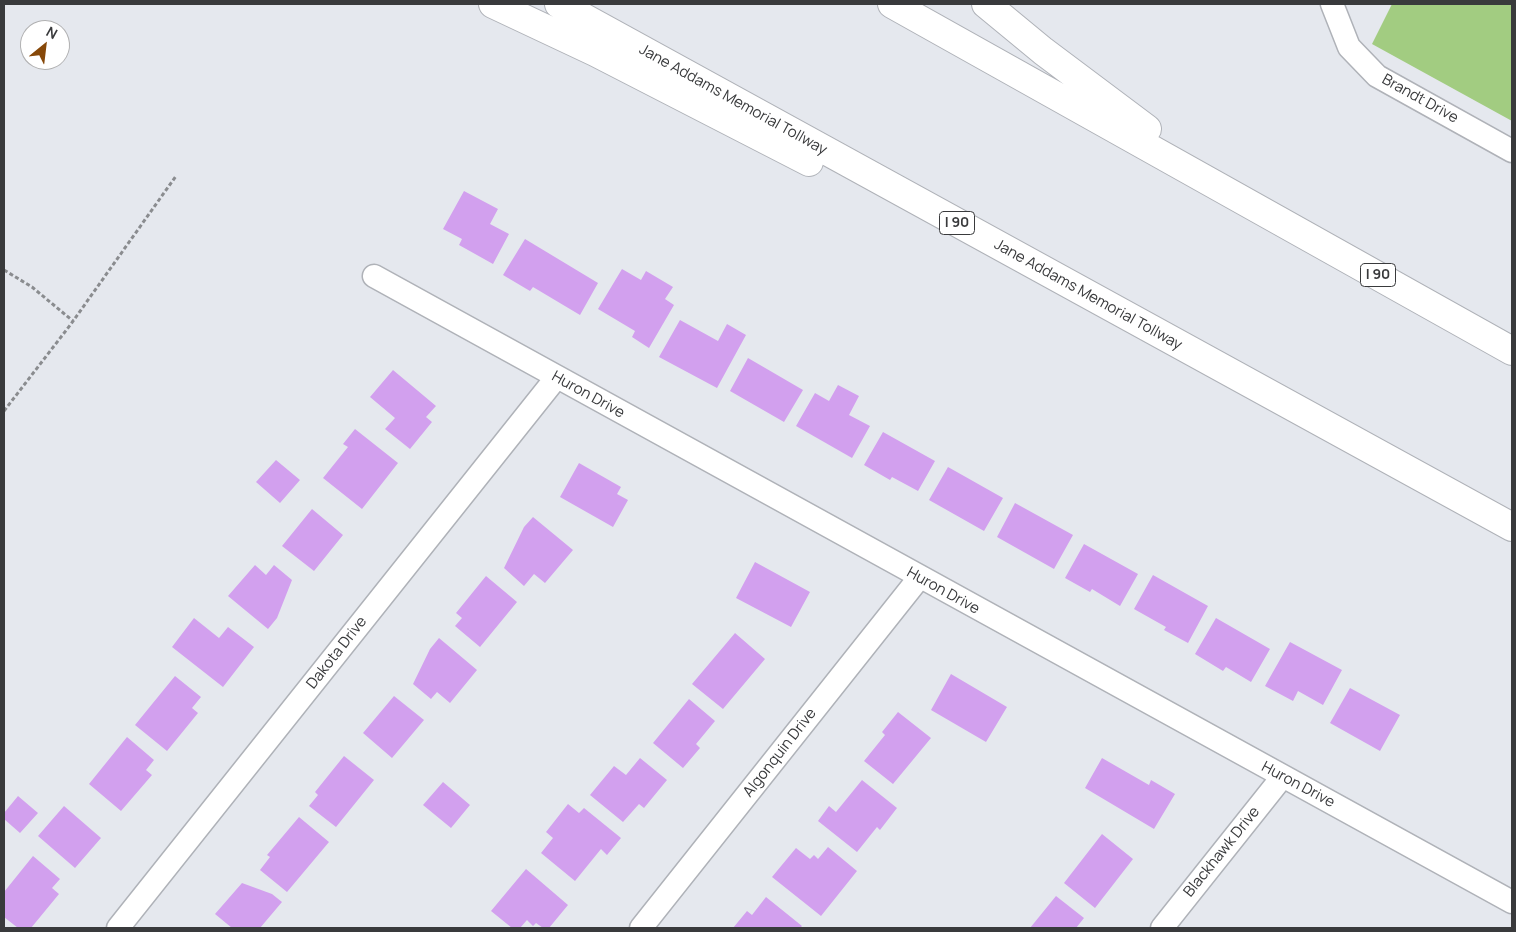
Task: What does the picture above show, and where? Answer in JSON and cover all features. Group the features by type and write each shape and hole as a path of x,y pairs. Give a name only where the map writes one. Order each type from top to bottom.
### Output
{"highway":[{"path":"493,4 595,52 1355,441"},
{"name":"Jane Addams Memorial Tollway","path":"559,4 1512,527"},
{"name":"I 90","path":"892,4 1512,351"},
{"path":"986,4 1043,51 1243,199"}],"street":[{"name":"Brandt Drive","path":"1332,4 1350,47 1377,76 1512,151"},
{"name":"Huron Drive","path":"374,276 919,578 1512,902"},
{"name":"Dakota Drive","path":"118,928 556,378"},
{"name":"Algonquin Drive","path":"641,928 919,578"},
{"name":"Blackhawk Drive","path":"1162,928 1283,776"}],"path":[{"path":"4,411 73,321 176,176"},
{"path":"4,270 32,287 73,321"}],"green space":[{"path":"1392,4 1512,4 1512,121 1372,44"}],"building":[{"path":"464,191 498,209 490,224 509,234 493,264 459,245 462,239 443,229"},
{"path":"525,239 598,283 580,315 533,287 530,291 503,275"},
{"path":"622,269 641,280 646,271 673,287 665,299 674,305 649,348 632,337 635,331 598,309"},
{"path":"680,320 718,341 727,324 746,335 717,388 659,357"},
{"path":"748,358 803,390 784,422 730,391"},
{"path":"393,370 436,406 426,417 432,422 410,449 385,429 395,418 370,397"},
{"path":"838,385 859,396 849,415 870,426 852,458 796,426 815,393 829,401"},
{"path":"355,429 398,463 362,509 323,478 348,447 343,444"},
{"path":"883,432 935,461 918,491 892,477 890,480 864,465"},
{"path":"276,460 300,480 280,503 256,482"},
{"path":"579,463 621,487 617,494 628,500 613,527 560,497"},
{"path":"948,467 1003,498 984,531 929,500"},
{"path":"1015,503 1073,535 1054,569 997,537"},
{"path":"312,509 343,535 314,571 282,546"},
{"path":"533,517 573,550 545,583 534,574 524,586 504,568 524,527"},
{"path":"1084,544 1138,574 1120,606 1092,589 1090,592 1065,578"},
{"path":"755,562 810,592 791,627 736,598"},
{"path":"255,565 266,575 274,565 292,580 277,618 268,629 228,596"},
{"path":"1153,575 1208,606 1188,643 1164,630 1166,627 1134,609"},
{"path":"486,576 517,602 480,647 455,626 462,618 456,613"},
{"path":"194,618 219,638 228,627 254,647 223,687 172,647"},
{"path":"1216,618 1270,649 1251,682 1226,667 1223,671 1195,654"},
{"path":"735,633 765,659 723,709 692,684"},
{"path":"439,638 477,670 450,703 437,692 431,699 413,684 430,649"},
{"path":"1290,642 1342,670 1323,705 1298,691 1293,701 1265,686"},
{"path":"951,674 1007,707 986,742 931,710"},
{"path":"175,676 201,697 192,708 198,713 167,751 135,725"},
{"path":"1350,688 1400,715 1380,751 1330,723"},
{"path":"394,696 424,720 392,758 363,733"},
{"path":"689,699 715,721 696,744 700,748 683,768 653,743"},
{"path":"898,712 931,738 893,784 864,761 885,735 882,732"},
{"path":"127,737 154,760 146,770 152,775 121,811 89,784"},
{"path":"344,756 374,780 336,827 309,806 318,795 315,792"},
{"path":"640,758 667,780 644,808 639,804 623,822 590,795 614,766 626,775"},
{"path":"1102,758 1149,785 1151,780 1175,794 1154,829 1085,788"},
{"path":"862,780 897,808 880,830 877,827 857,852 818,821 829,806 836,812"},
{"path":"443,782 470,805 451,828 423,805"},
{"path":"18,796 38,813 20,833 4,819 4,813"},
{"path":"568,804 579,813 584,808 621,838 607,855 601,849 575,881 541,853 553,838 546,832"},
{"path":"64,806 101,838 75,868 38,836"},
{"path":"299,817 329,842 287,892 260,870 270,857 267,855"},
{"path":"1102,834 1133,859 1095,908 1064,883"},
{"path":"828,847 857,871 821,916 772,877 796,848 810,859 814,855 818,859"},
{"path":"33,856 60,879 52,888 59,894 31,928 18,928 4,917 4,892"},
{"path":"526,869 568,905 549,928 543,928 536,923 533,926 527,920 520,928 512,928 491,911"},
{"path":"242,883 272,894 282,902 260,928 232,928 215,914"},
{"path":"1056,896 1084,918 1076,928 1030,928"},
{"path":"766,897 802,926 800,928 733,928 747,911 752,915"}]}
